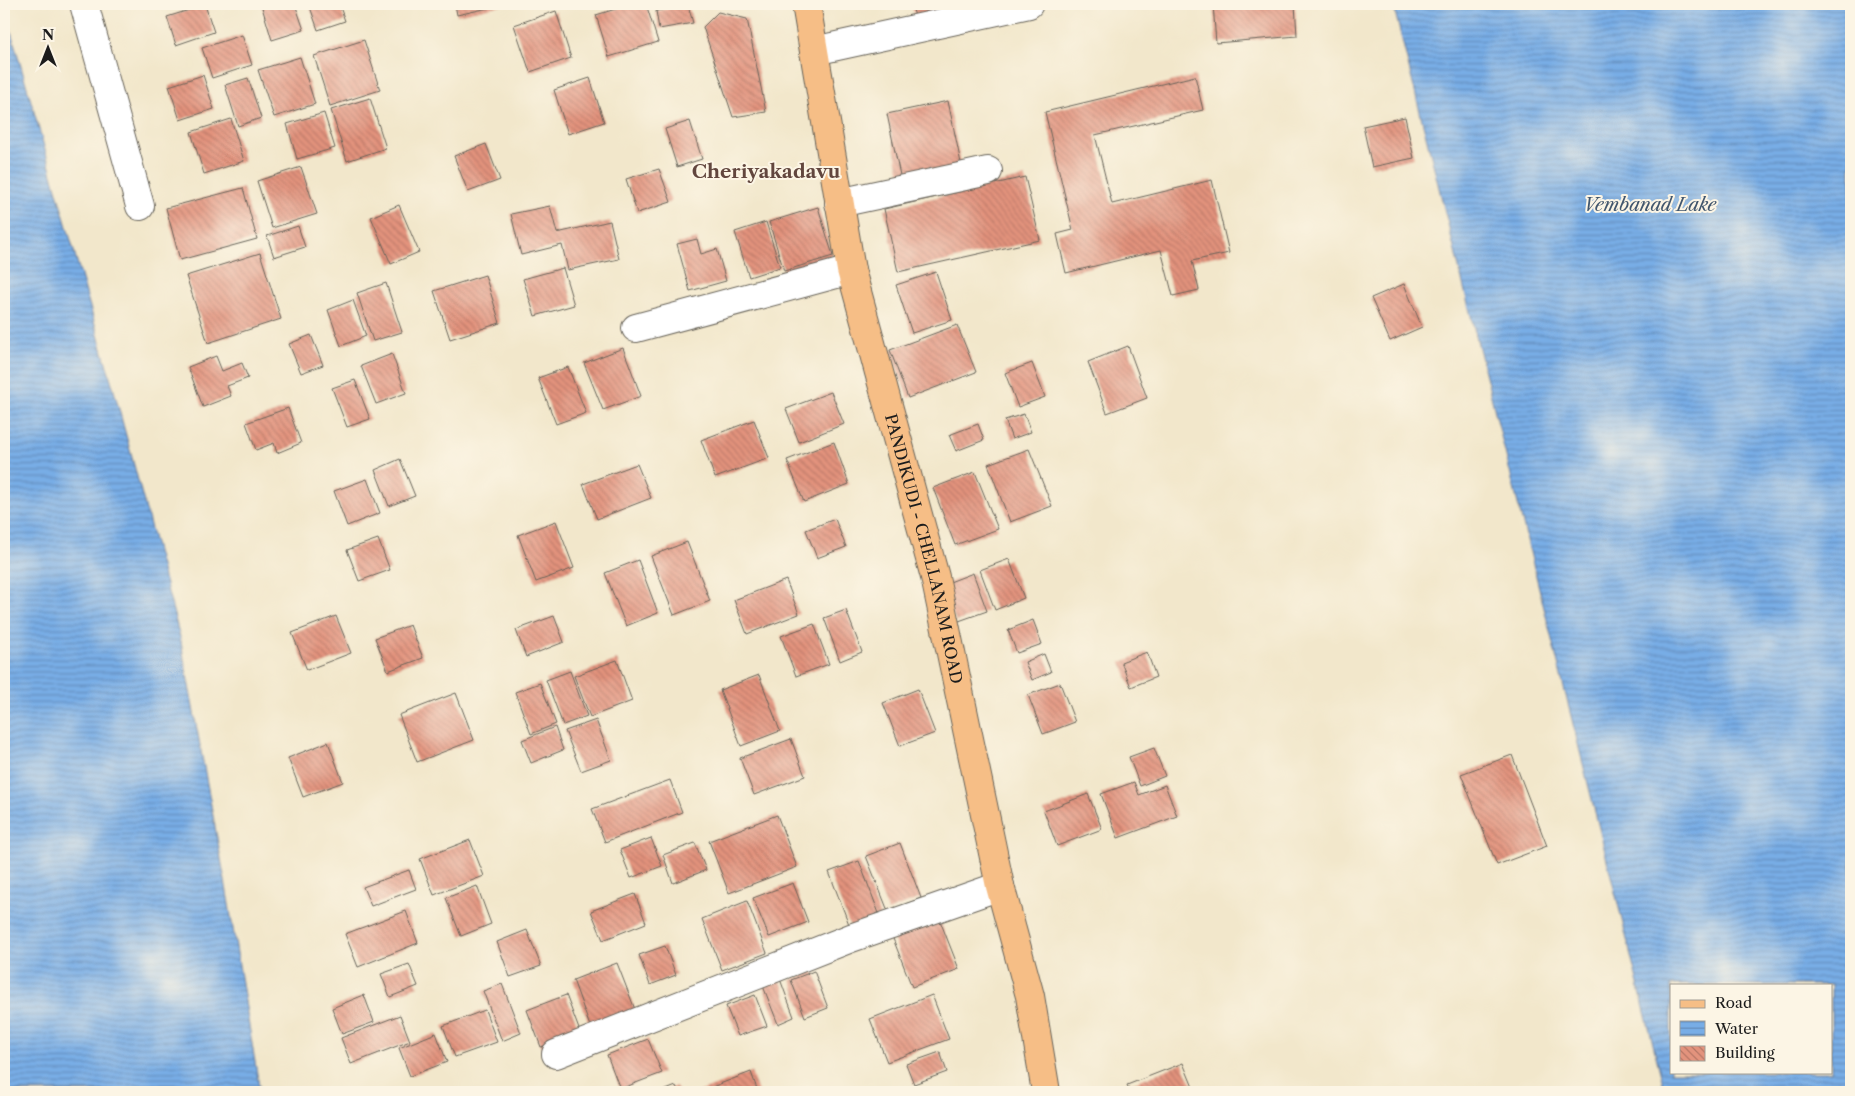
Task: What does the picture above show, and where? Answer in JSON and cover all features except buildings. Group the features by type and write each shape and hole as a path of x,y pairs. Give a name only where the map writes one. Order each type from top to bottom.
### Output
{"main road":[{"name":"PANDIKUDI - CHELLANAM ROAD","path":"806,4 851,270 935,577 1000,886 1030,996 1046,1092"}],"street":[{"path":"84,4 140,206"},
{"path":"814,51 1029,4"},
{"path":"839,203 988,172"},
{"path":"636,328 851,270"},
{"path":"556,1054 851,938 1000,886"}],"water":[{"name":"Vembanad Lake","path":"1393,4 1851,4 1851,1092 1665,1092"},
{"path":"4,7 115,394 180,637 226,886 260,1092 4,1092"}],"district":[{"name":"Cheriyakadavu","path":"766,171"}]}
